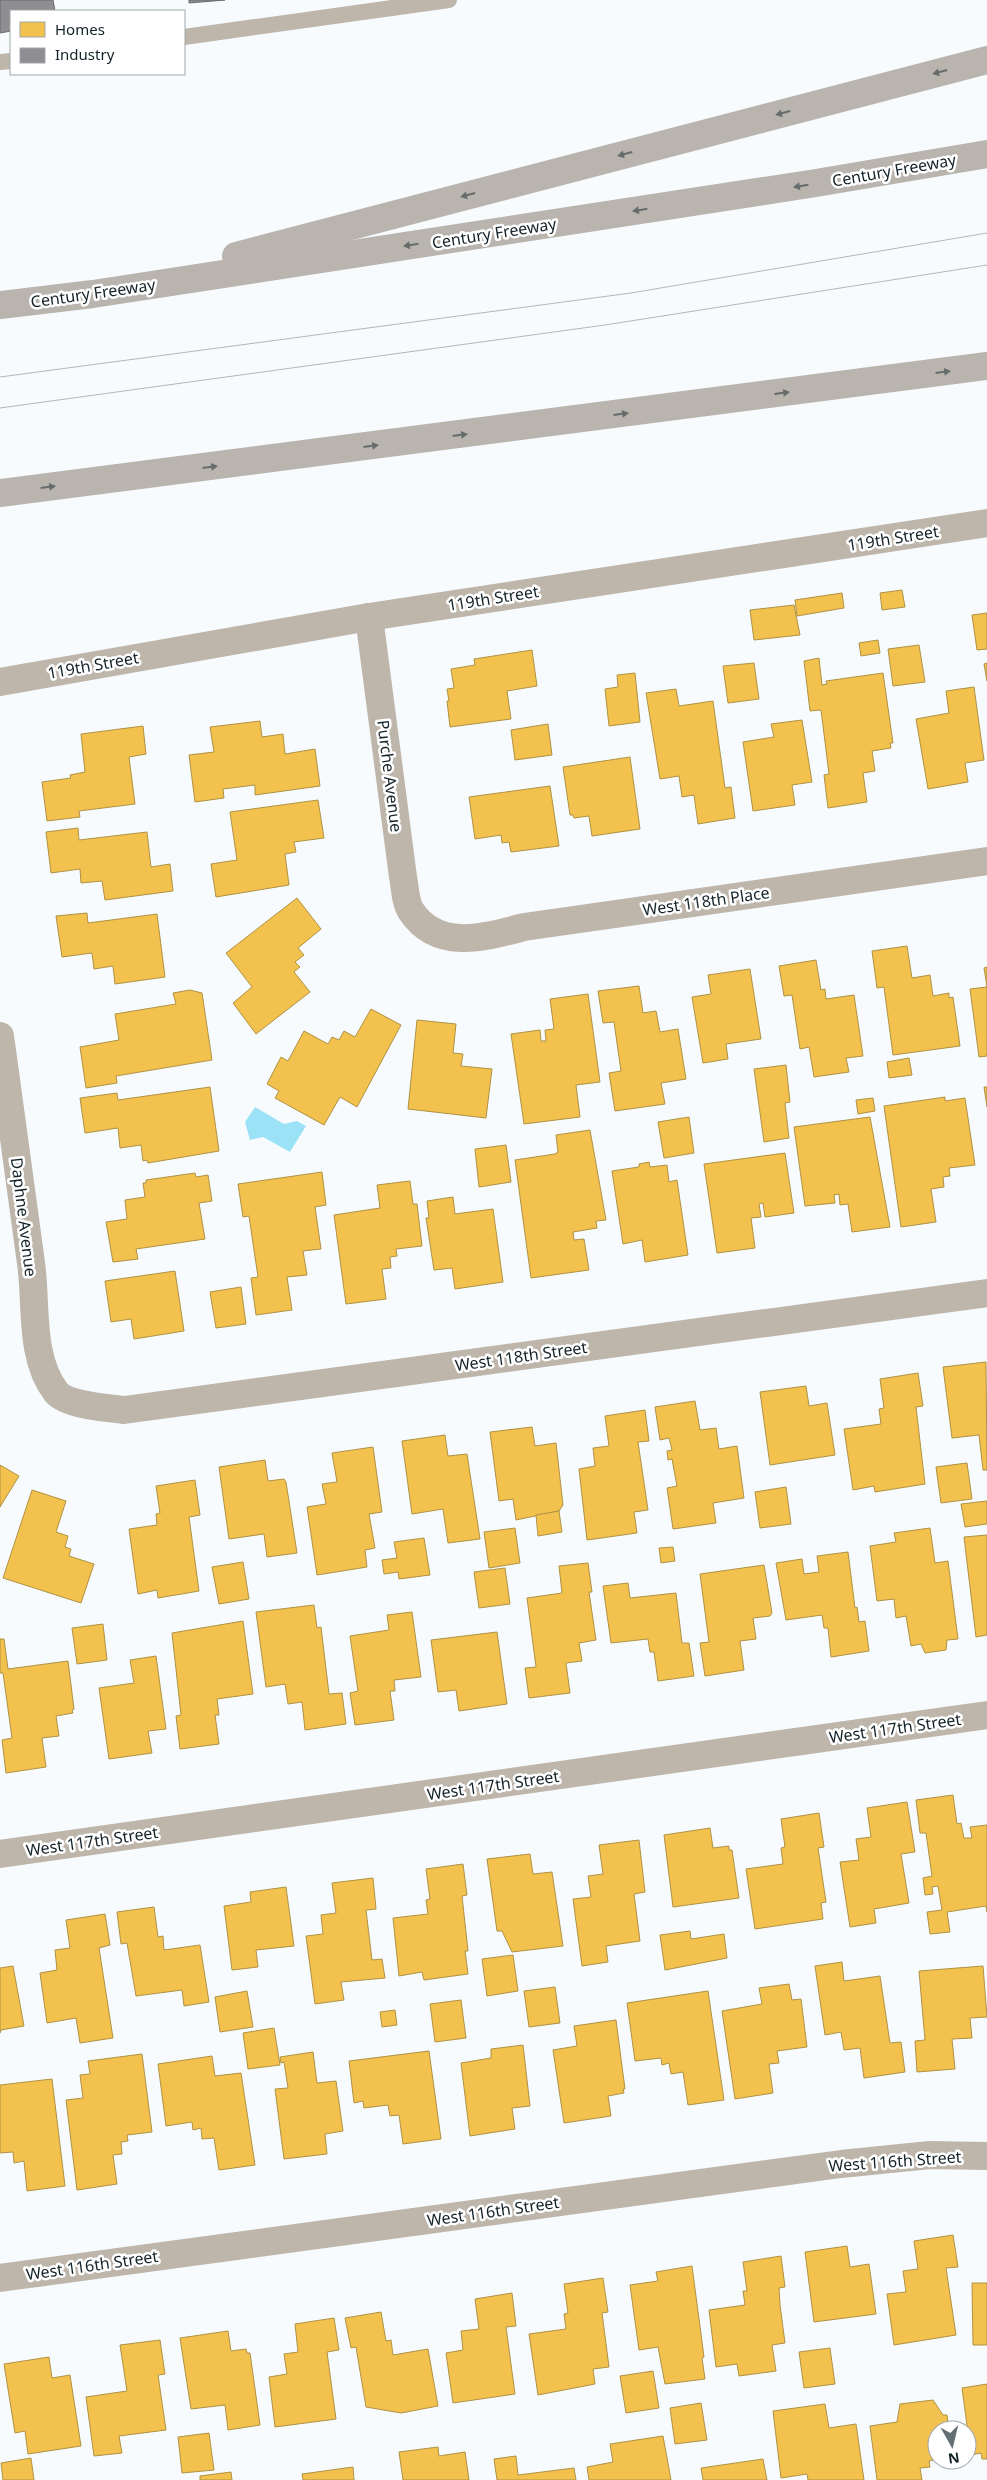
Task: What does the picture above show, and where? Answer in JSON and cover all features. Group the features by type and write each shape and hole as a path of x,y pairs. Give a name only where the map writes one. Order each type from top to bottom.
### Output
{"highway":[{"path":"93,294 987,60"},
{"name":"Century Freeway","path":"0,305 93,294 816,184 987,154"},
{"path":"0,493 987,366"}],"street":[{"name":"119th Street","path":"0,682 369,617 987,523"},
{"name":"Purche Avenue","path":"369,617 403,877 410,910 428,928"},
{"name":"West 118th Place","path":"428,928 453,939 488,937 524,927 987,861"},
{"name":"Daphne Avenue","path":"0,1036 32,1266 36,1324 42,1370 57,1394"},
{"name":"West 118th Street","path":"57,1394 87,1406 124,1410 987,1293"},
{"name":"West 117th Street","path":"0,1854 987,1715"},
{"name":"West 116th Street","path":"0,2278 842,2164 930,2155 987,2156"}],"lane":[{"path":"185,37 449,0"}],"water":[{"path":"255,1107 284,1124 297,1121 306,1126 290,1152 263,1137 250,1140 245,1122"}],"building: Homes":[{"path":"902,590 905,607 882,610 880,593"},
{"path":"842,593 844,608 797,616 795,600"},
{"path":"794,605 800,635 754,640 750,610"},
{"path":"987,613 987,649 977,650 972,615"},
{"path":"878,640 880,653 861,656 859,643"},
{"path":"919,645 925,682 893,686 888,649"},
{"path":"532,650 537,686 507,691 511,719 450,727 447,689 454,688 451,669 475,665 474,659"},
{"path":"819,658 822,685 827,684 826,681 883,673 893,743 890,743 891,748 872,751 875,771 863,773 867,802 828,808 824,775 829,774 821,710 810,711 804,661"},
{"path":"754,663 759,699 728,703 723,666"},
{"path":"987,663 987,681 984,664"},
{"path":"635,673 640,722 609,726 605,689 618,687 617,675"},
{"path":"974,687 984,760 965,763 968,782 928,789 916,719 949,713 946,691"},
{"path":"676,689 679,706 713,701 725,788 731,787 735,818 698,824 694,795 682,797 679,776 660,779 646,693"},
{"path":"802,720 812,782 792,785 795,805 753,811 743,742 774,737 771,724"},
{"path":"260,721 262,737 283,734 285,754 315,749 320,786 255,795 255,785 223,789 224,798 195,802 189,755 214,752 210,727"},
{"path":"548,724 552,755 515,760 511,730"},
{"path":"143,726 146,754 129,757 135,804 79,811 80,817 47,821 42,782 71,778 70,775 85,772 81,734"},
{"path":"630,757 640,829 592,836 589,816 574,818 573,815 570,815 563,767"},
{"path":"550,786 559,846 511,852 509,842 502,843 501,835 475,839 469,797"},
{"path":"318,800 324,838 294,842 296,852 285,854 289,885 216,897 211,864 237,860 230,812"},
{"path":"78,828 79,840 147,832 151,867 170,864 173,891 105,900 102,881 81,883 80,869 51,873 46,832"},
{"path":"297,898 321,929 298,948 304,955 295,962 300,967 294,972 310,992 256,1034 233,1003 252,987 226,953"},
{"path":"87,913 88,923 157,914 165,977 115,984 113,966 94,969 92,953 62,957 56,916"},
{"path":"907,946 912,978 930,975 933,996 949,993 949,998 953,997 960,1046 893,1055 884,987 877,988 872,951"},
{"path":"816,960 821,990 825,989 826,999 854,995 863,1056 846,1058 849,1072 814,1077 809,1047 800,1049 792,995 784,996 779,966"},
{"path":"987,967 987,987 984,968"},
{"path":"750,969 761,1039 726,1044 728,1059 703,1063 692,997 711,994 708,975"},
{"path":"639,986 643,1013 656,1011 660,1032 678,1029 686,1079 661,1083 665,1104 615,1111 609,1073 621,1071 614,1022 603,1023 598,991"},
{"path":"987,987 987,1056 979,1057 970,989"},
{"path":"190,990 202,993 212,1060 116,1076 117,1083 86,1088 80,1047 119,1040 115,1014 176,1004 173,993"},
{"path":"588,994 600,1082 576,1085 580,1117 524,1124 511,1034 540,1030 541,1041 546,1041 545,1030 554,1029 550,999"},
{"path":"371,1009 401,1025 357,1107 340,1097 324,1125 275,1098 279,1091 267,1084 281,1057 288,1061 304,1031 328,1044 332,1037 339,1040 344,1031 355,1037"},
{"path":"417,1020 456,1024 453,1053 463,1054 461,1066 492,1069 486,1118 408,1109"},
{"path":"909,1058 912,1075 889,1078 887,1062"},
{"path":"786,1065 790,1102 785,1103 789,1138 764,1142 754,1069"},
{"path":"210,1087 219,1151 148,1163 147,1160 143,1161 141,1145 120,1148 118,1128 85,1133 80,1098 117,1093 118,1100"},
{"path":"984,1087 987,1087 987,1107"},
{"path":"945,1097 945,1101 965,1098 975,1165 949,1168 950,1176 943,1177 944,1187 931,1189 936,1222 901,1227 884,1106"},
{"path":"873,1098 875,1111 858,1114 856,1100"},
{"path":"689,1117 694,1153 664,1158 658,1122"},
{"path":"870,1117 890,1227 852,1232 848,1204 840,1205 839,1194 834,1195 835,1203 805,1206 794,1127"},
{"path":"590,1130 606,1220 596,1221 597,1228 573,1232 574,1240 584,1239 589,1270 531,1278 515,1160 555,1154 558,1152 556,1135"},
{"path":"506,1145 511,1182 479,1187 475,1149"},
{"path":"785,1153 794,1213 765,1217 763,1203 759,1204 761,1217 751,1218 755,1248 717,1253 704,1164"},
{"path":"649,1162 650,1167 667,1165 669,1182 677,1180 688,1255 645,1262 642,1240 623,1244 612,1171 639,1167 639,1164"},
{"path":"322,1172 326,1205 315,1207 321,1249 303,1251 307,1275 287,1277 292,1310 256,1315 251,1278 258,1277 249,1216 243,1217 238,1184"},
{"path":"195,1173 196,1177 208,1175 212,1201 199,1203 205,1239 136,1249 138,1259 113,1262 106,1222 127,1219 125,1200 145,1197 143,1183 146,1183 146,1180"},
{"path":"410,1181 413,1204 417,1204 422,1246 396,1249 397,1256 390,1257 391,1268 382,1269 386,1299 346,1304 334,1215 380,1208 377,1185"},
{"path":"453,1197 455,1214 493,1209 503,1282 455,1289 452,1268 434,1270 426,1218 429,1218 427,1201"},
{"path":"175,1271 184,1331 134,1339 131,1319 111,1322 105,1281"},
{"path":"241,1287 246,1324 216,1328 210,1292"},
{"path":"986,1362 987,1470 983,1470 979,1435 952,1438 943,1367"},
{"path":"918,1373 923,1406 916,1407 925,1484 875,1492 874,1486 853,1490 844,1429 881,1424 879,1409 884,1408 880,1379"},
{"path":"806,1386 809,1406 827,1403 835,1455 770,1465 760,1392"},
{"path":"695,1401 700,1430 716,1428 719,1449 737,1446 744,1498 713,1503 716,1523 673,1529 667,1488 677,1486 672,1459 668,1460 667,1451 672,1450 669,1438 660,1440 655,1407"},
{"path":"645,1410 649,1441 638,1442 648,1510 634,1512 637,1533 587,1540 579,1469 595,1466 593,1448 609,1446 605,1416"},
{"path":"532,1427 535,1446 556,1443 563,1505 559,1511 516,1520 513,1499 499,1501 490,1432"},
{"path":"445,1435 448,1456 467,1454 480,1539 448,1543 443,1509 412,1514 402,1441"},
{"path":"373,1447 382,1512 369,1514 375,1548 365,1550 367,1567 317,1575 307,1507 326,1504 322,1484 337,1482 332,1453"},
{"path":"265,1460 268,1481 284,1479 286,1482 297,1553 267,1557 264,1534 229,1539 219,1467"},
{"path":"967,1463 972,1499 941,1503 936,1467"},
{"path":"0,1465 19,1476 0,1507"},
{"path":"195,1480 200,1515 189,1517 199,1591 158,1598 157,1590 138,1594 129,1529 157,1525 156,1514 160,1513 156,1486"},
{"path":"786,1487 791,1524 760,1528 755,1492"},
{"path":"32,1490 66,1501 56,1532 68,1536 65,1547 71,1549 69,1556 94,1564 81,1603 3,1578"},
{"path":"987,1501 987,1524 965,1527 961,1504"},
{"path":"559,1511 562,1532 538,1536 536,1515"},
{"path":"515,1528 520,1563 489,1568 484,1532"},
{"path":"930,1528 935,1563 948,1561 958,1639 947,1640 946,1650 925,1653 921,1644 911,1646 906,1616 896,1618 894,1599 877,1601 870,1546 896,1542 894,1533"},
{"path":"987,1535 987,1635 976,1637 964,1537"},
{"path":"424,1538 430,1575 399,1579 398,1572 384,1574 382,1560 397,1558 394,1542"},
{"path":"673,1547 675,1561 661,1563 659,1548"},
{"path":"848,1552 855,1608 857,1607 859,1622 865,1621 869,1651 831,1657 828,1628 824,1628 822,1615 786,1620 776,1563 802,1559 804,1574 819,1572 817,1556"},
{"path":"243,1562 249,1599 219,1604 212,1567"},
{"path":"588,1563 592,1592 589,1592 596,1640 579,1643 582,1661 566,1663 570,1693 529,1698 525,1668 536,1667 527,1598 562,1593 559,1566"},
{"path":"764,1565 772,1613 770,1616 753,1618 756,1639 740,1641 744,1670 705,1676 700,1643 709,1642 700,1574"},
{"path":"505,1568 510,1604 479,1608 474,1572"},
{"path":"628,1583 630,1598 676,1593 682,1643 689,1643 694,1676 658,1681 654,1652 650,1652 648,1639 611,1643 603,1586"},
{"path":"314,1605 317,1628 321,1627 329,1694 342,1693 346,1724 305,1730 302,1702 288,1704 285,1684 266,1687 256,1612"},
{"path":"412,1612 421,1677 394,1680 395,1691 390,1691 394,1720 355,1725 350,1693 358,1691 350,1636 389,1630 387,1615"},
{"path":"243,1621 253,1694 217,1699 219,1715 215,1715 219,1744 180,1749 176,1716 181,1715 172,1633"},
{"path":"103,1624 107,1660 77,1664 72,1628"},
{"path":"497,1632 507,1704 459,1711 456,1690 438,1692 431,1640"},
{"path":"0,1639 4,1639 8,1669 68,1661 74,1709 72,1710 73,1713 56,1716 59,1736 42,1738 46,1767 6,1773 2,1740 12,1738 3,1673 0,1673"},
{"path":"156,1656 166,1729 148,1731 152,1753 109,1759 99,1688 134,1683 130,1660"},
{"path":"953,1795 957,1824 961,1823 964,1838 972,1838 970,1827 987,1825 987,1912 986,1906 947,1912 950,1932 930,1934 927,1912 942,1910 938,1886 932,1887 933,1894 925,1895 923,1878 932,1876 926,1833 920,1833 916,1800"},
{"path":"907,1802 915,1852 901,1854 909,1903 874,1909 876,1923 850,1927 840,1862 859,1860 856,1839 871,1837 867,1808"},
{"path":"819,1813 824,1847 818,1848 826,1902 821,1903 823,1919 755,1929 746,1869 783,1864 781,1848 785,1847 781,1819"},
{"path":"710,1828 713,1848 729,1846 729,1850 732,1850 739,1898 673,1907 664,1835"},
{"path":"639,1840 645,1892 634,1894 640,1941 606,1946 608,1962 582,1966 573,1899 591,1897 588,1876 603,1874 599,1845"},
{"path":"530,1854 533,1874 552,1872 563,1946 512,1952 502,1931 497,1931 487,1859"},
{"path":"463,1864 467,1895 462,1896 468,1951 465,1951 468,1974 424,1980 422,1972 399,1976 393,1918 428,1914 426,1900 430,1899 426,1869"},
{"path":"373,1878 376,1909 366,1910 372,1960 382,1959 385,1978 341,1982 344,2000 315,2004 306,1936 323,1934 321,1915 336,1913 332,1883"},
{"path":"286,1887 294,1946 256,1950 258,1967 232,1970 224,1906 251,1902 250,1892"},
{"path":"154,1907 158,1937 163,1936 164,1950 200,1945 209,2002 184,2006 182,1990 136,1996 127,1943 121,1944 117,1912"},
{"path":"105,1914 110,1945 99,1948 113,2038 80,2043 76,2018 47,2023 40,1973 57,1970 55,1950 70,1948 66,1920"},
{"path":"690,1931 691,1939 724,1934 727,1958 665,1970 660,1935"},
{"path":"513,1955 518,1991 487,1996 482,1959"},
{"path":"842,1962 844,1981 880,1976 890,2043 901,2042 905,2072 864,2078 860,2048 844,2050 841,2032 825,2035 815,1966"},
{"path":"13,1966 24,2026 1,2030 0,2033 0,1968"},
{"path":"983,1966 987,2017 970,2018 972,2038 952,2039 955,2069 917,2072 915,2041 925,2040 919,1971"},
{"path":"789,1984 792,2000 801,1999 807,2047 777,2051 779,2063 769,2064 773,2093 735,2099 722,2011 762,2004 759,1988"},
{"path":"555,1987 560,2023 529,2027 524,1991"},
{"path":"247,1991 253,2027 220,2032 215,1997"},
{"path":"708,1991 724,2100 688,2105 683,2072 671,2074 669,2063 662,2065 661,2058 635,2061 627,2003"},
{"path":"461,2000 466,2038 435,2042 430,2004"},
{"path":"395,2010 397,2025 382,2027 380,2012"},
{"path":"616,2020 624,2093 608,2096 611,2116 564,2123 553,2050 577,2046 574,2026"},
{"path":"274,2028 280,2065 248,2069 243,2033"},
{"path":"523,2045 530,2106 512,2108 515,2129 470,2136 461,2063 491,2058 491,2049"},
{"path":"429,2051 441,2139 403,2144 399,2115 390,2116 388,2105 364,2108 363,2101 354,2103 349,2061"},
{"path":"313,2052 317,2083 336,2081 343,2131 325,2134 327,2154 284,2159 275,2089 288,2088 284,2062 281,2063 280,2057"},
{"path":"142,2054 152,2132 127,2135 128,2141 121,2142 122,2154 113,2155 117,2184 77,2190 66,2100 83,2098 80,2075 90,2074 88,2061"},
{"path":"212,2056 215,2076 241,2073 255,2165 219,2170 214,2138 202,2139 201,2128 193,2130 192,2122 166,2126 158,2064"},
{"path":"52,2079 65,2186 27,2191 24,2161 14,2163 13,2152 0,2153 0,2085"},
{"path":"953,2235 958,2267 946,2268 956,2335 894,2345 887,2294 906,2292 903,2271 918,2269 914,2241"},
{"path":"847,2246 850,2267 869,2264 876,2314 814,2322 805,2252"},
{"path":"781,2256 785,2287 779,2288 785,2343 772,2345 776,2371 739,2376 737,2364 716,2367 709,2310 745,2305 743,2291 747,2291 743,2262"},
{"path":"692,2266 704,2357 702,2358 705,2379 665,2384 658,2347 639,2350 630,2285 658,2281 656,2272"},
{"path":"603,2278 608,2312 602,2313 609,2367 593,2369 595,2384 538,2395 529,2334 566,2329 564,2314 568,2313 564,2284"},
{"path":"972,2283 987,2283 987,2345 973,2345"},
{"path":"512,2293 516,2326 506,2327 515,2394 453,2403 446,2353 463,2350 461,2331 479,2329 475,2299"},
{"path":"381,2312 386,2341 391,2340 393,2355 428,2349 438,2406 401,2413 366,2407 356,2347 351,2348 345,2318"},
{"path":"334,2318 339,2350 327,2352 336,2419 275,2427 269,2377 287,2374 284,2354 298,2352 295,2324"},
{"path":"228,2331 231,2351 246,2349 247,2353 250,2353 260,2425 228,2430 225,2405 191,2409 180,2338"},
{"path":"160,2340 165,2374 158,2375 166,2430 119,2436 122,2453 94,2456 86,2397 127,2391 120,2345"},
{"path":"830,2348 835,2384 804,2388 799,2352"},
{"path":"49,2357 52,2378 70,2375 81,2446 28,2454 25,2431 15,2433 4,2364"},
{"path":"653,2371 659,2408 626,2413 620,2376"},
{"path":"987,2384 987,2459 982,2459 981,2453 977,2454 977,2420 966,2420 962,2388"},
{"path":"933,2400 943,2415 947,2415 948,2420 927,2420 927,2467 920,2468 922,2480 877,2480 870,2426 897,2422 900,2404"},
{"path":"701,2403 707,2440 675,2444 670,2408"},
{"path":"825,2404 829,2428 856,2424 864,2480 808,2480 807,2474 781,2478 773,2411"},
{"path":"209,2433 214,2470 182,2473 178,2437"},
{"path":"663,2436 671,2480 589,2480 587,2467 613,2462 610,2444"},
{"path":"438,2447 439,2456 465,2452 469,2480 403,2480 399,2452"},
{"path":"516,2456 518,2475 574,2468 576,2480 497,2480 494,2459"},
{"path":"31,2458 34,2480 3,2480 1,2463"},
{"path":"763,2459 767,2480 703,2480 701,2468"},
{"path":"353,2467 354,2480 303,2480 302,2474"},
{"path":"231,2472 232,2480 200,2480 200,2476"}],"building: Industry":[{"path":"0,0 53,0 55,10 10,10 10,31 0,33"},
{"path":"189,0 225,0 189,3"}],"tram line":[{"path":"0,377 631,293 987,233"},
{"path":"0,408 605,325 987,265"}]}
